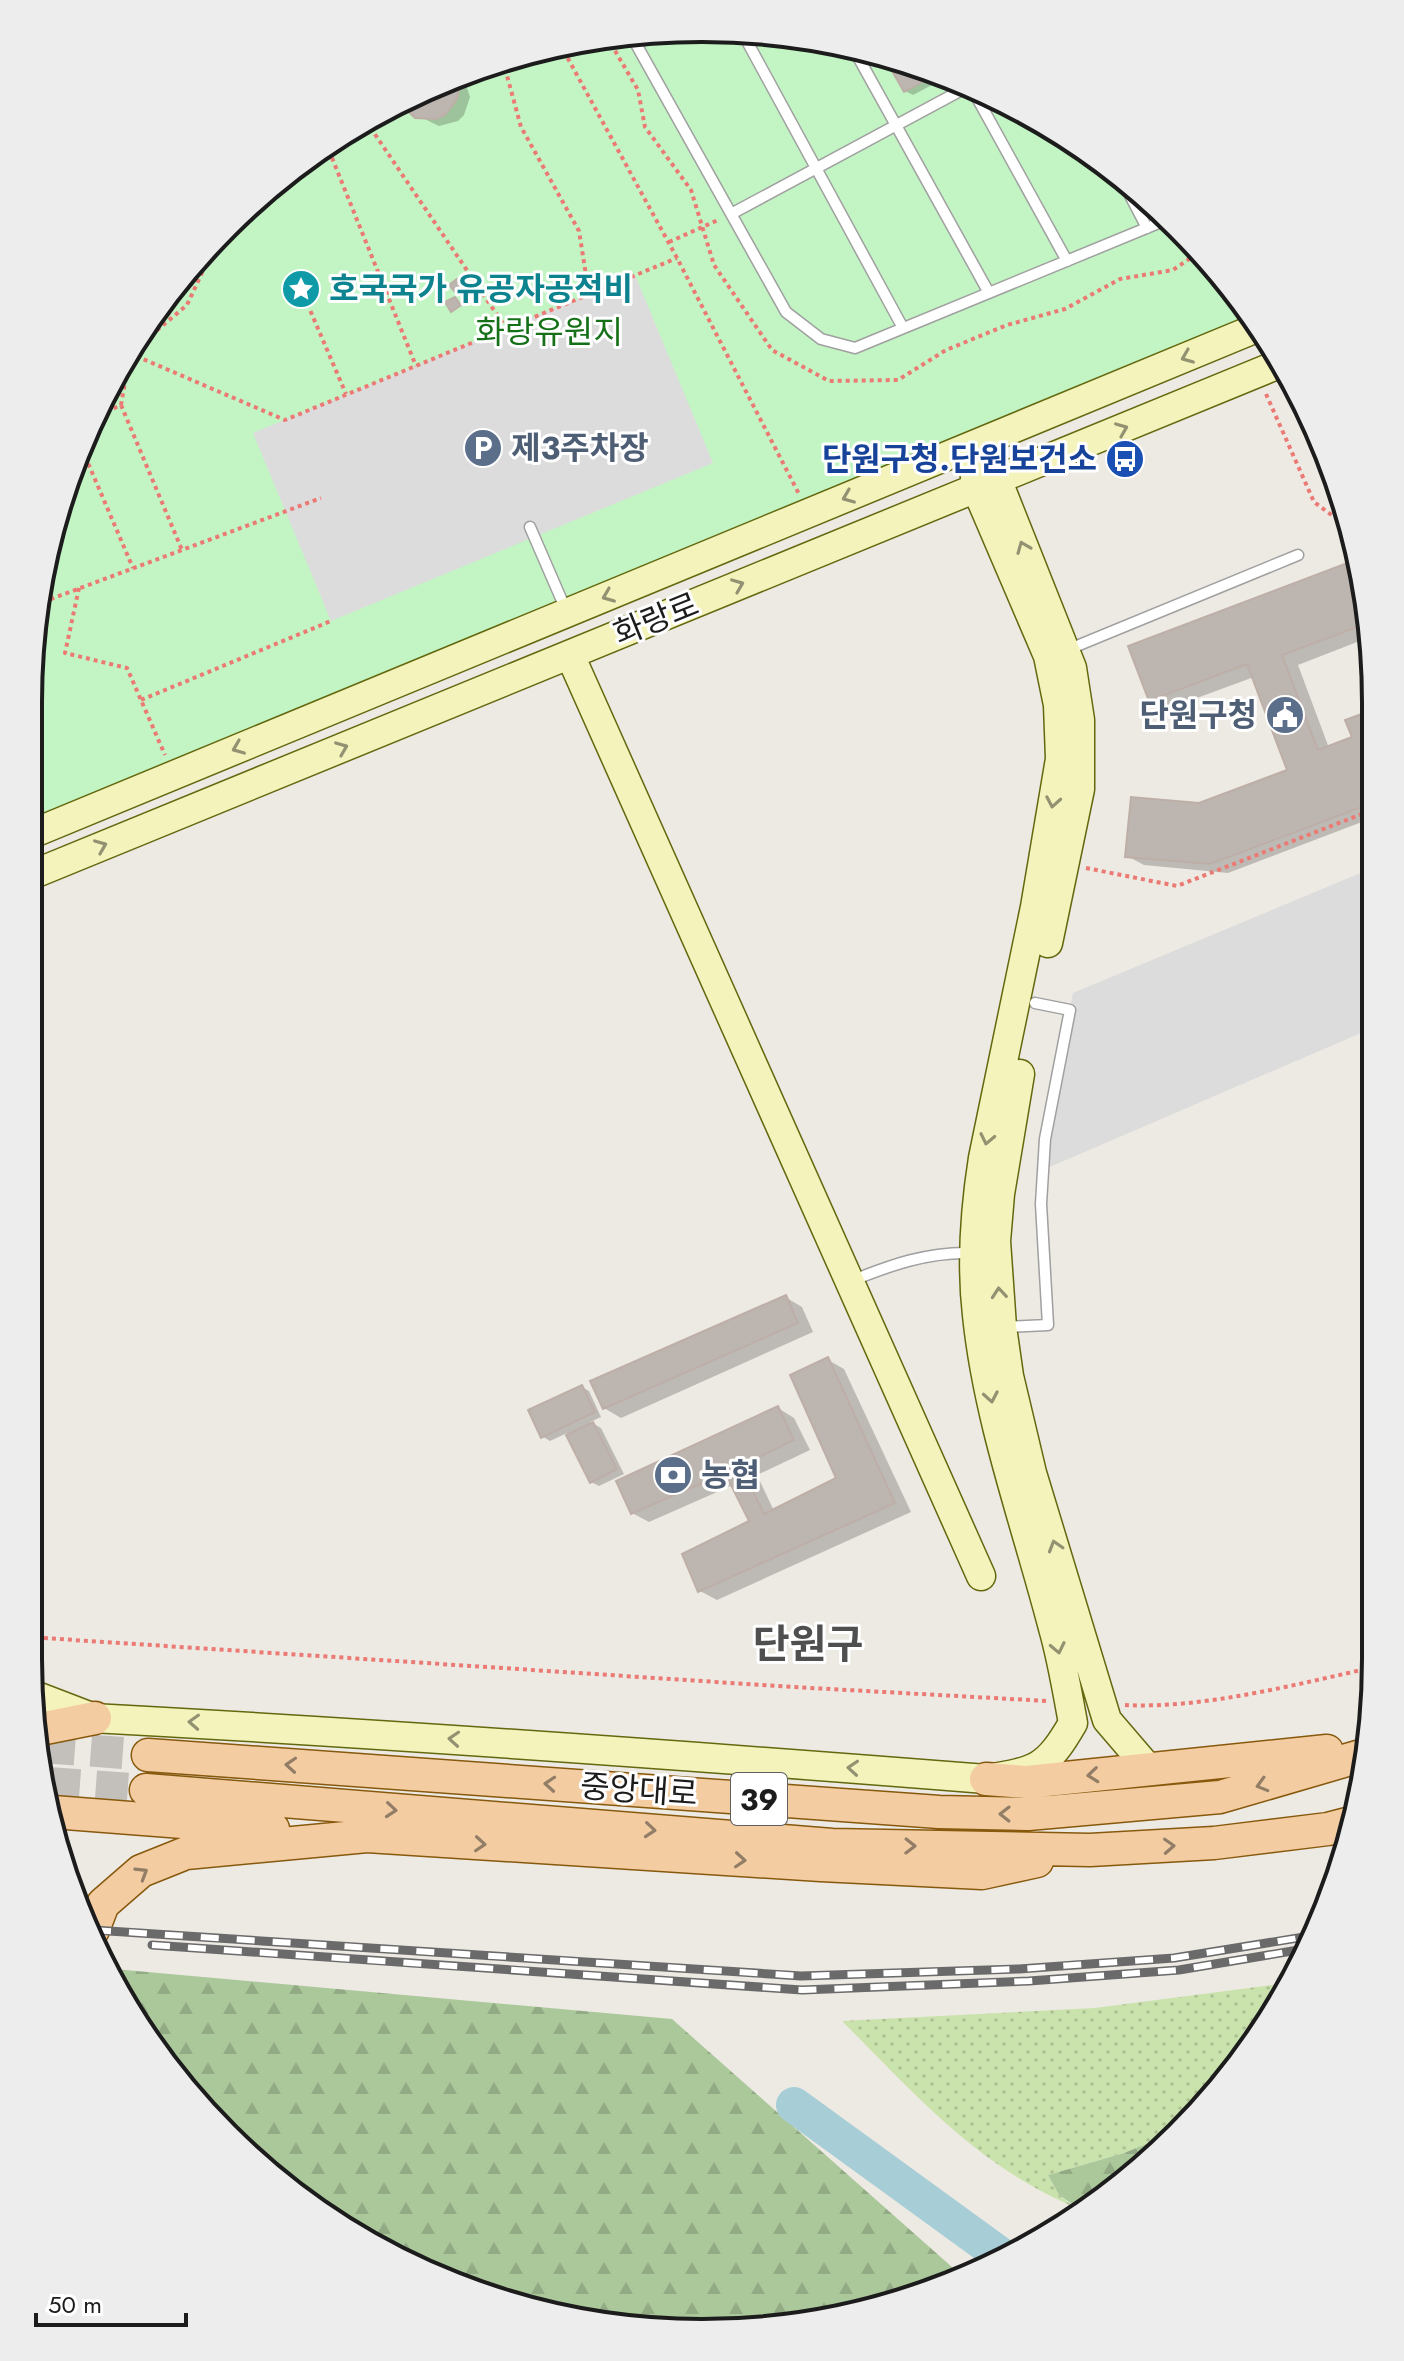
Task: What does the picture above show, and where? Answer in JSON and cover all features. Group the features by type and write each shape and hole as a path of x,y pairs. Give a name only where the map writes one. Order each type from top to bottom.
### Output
{"main road":[{"path":"46,1728 95,1718"},
{"path":"986,1779 1027,1782 1356,1748"},
{"name":"중앙대로","path":"148,1755 939,1812 1028,1814 1220,1797 1354,1758"},
{"name":"중앙대로","path":"146,1790 832,1845 1090,1850 1214,1843 1341,1826"},
{"path":"60,1813 367,1836 982,1873 1090,1850"},
{"path":"96,1921 103,1904 141,1871 186,1853 367,1836"}],"street":[{"name":"화랑로","path":"42,830 1248,331"},
{"name":"화랑로","path":"42,871 1271,368"},
{"path":"972,446 1048,656 1058,705 1060,759 1035,907 977,1198 1009,1376 1032,1473 1107,1720 1149,1769"},
{"path":"45,1715 589,1748 986,1779 1026,1773 1055,1753 1073,1723 1054,1631 997,1426 977,1314 1016,1092 1080,789 1080,720 1072,668 986,484"},
{"path":"570,655 981,1576"},
{"path":"43,1698 95,1718"}],"lane":[{"path":"748,43 903,328"},
{"path":"637,46 786,312 821,339 855,348 1157,224"},
{"path":"860,61 989,293"},
{"path":"731,214 957,93"},
{"path":"981,104 1067,261"},
{"path":"1134,204 1147,228"},
{"path":"530,527 567,613"},
{"path":"1065,651 1298,555"},
{"path":"1002,1327 1048,1325 1041,1204 1045,1139 1070,1010 1035,1003"},
{"path":"850,1282 896,1263 942,1252 985,1255"}],"path":[{"path":"567,56 669,242 809,513"},
{"path":"506,72 521,127 579,231 589,294"},
{"path":"372,130 506,328"},
{"path":"331,156 416,366"},
{"path":"669,242 731,214"},
{"path":"139,357 285,420 677,258"},
{"path":"155,332 187,305 203,270"},
{"path":"301,289 346,395"},
{"path":"1257,374 1314,502 1336,518"},
{"path":"125,381 121,405 182,550"},
{"path":"110,410 121,405"},
{"path":"87,462 133,568"},
{"path":"51,597 321,498"},
{"path":"79,588 65,653 127,668 174,775"},
{"path":"141,700 331,621"},
{"path":"1065,864 1177,886 1362,814"},
{"path":"42,1638 1069,1702"},
{"path":"1102,1704 1150,1706 1267,1691 1362,1670"}],"green space":[{"name":"화랑유원지","path":"659,43 745,43 873,64 955,92 994,110 1032,130 1104,178 1169,235 1226,300 1254,339 42,830 43,659 55,573 64,531 92,449 130,372 178,300 235,235 267,206 335,153 372,130 449,92 531,64"},
{"path":"120,1970 672,2019 954,2269 873,2297 745,2318 659,2318 616,2313 531,2297 490,2284 449,2269 372,2231 300,2183 267,2155 235,2126 178,2061"},
{"path":"1276,1984 1226,2061 1151,2142 1048,2175 1059,2195 1071,2206 1027,2183 976,2149 842,2021 1095,2008"},
{"path":"1151,2142 1073,2205 1059,2195 1048,2175"}],"shaded area":[{"name":"제3주차장","path":"635,275 713,463 331,621 253,433"},
{"path":"1362,872 1362,1033 1038,1172 1073,993"}],"building":[{"path":"893,70 925,81 904,92"},
{"path":"459,88 457,99 445,115 436,119 415,118 408,111"},
{"path":"457,279 462,286 455,292 449,285"},
{"path":"455,297 461,305 451,312 445,302"},
{"name":"단원구청","path":"1347,563 1357,627 1282,655 1318,750 1352,737 1345,720 1362,714 1362,807 1210,864 1125,857 1131,797 1199,803 1287,770 1247,664 1149,701 1128,646"},
{"path":"786,1295 798,1323 603,1409 590,1381"},
{"name":"농협","path":"828,1357 895,1503 698,1592 682,1554 749,1521 725,1473 631,1514 616,1481 778,1406 794,1440 741,1466 764,1514 836,1478 790,1375"},
{"path":"582,1385 595,1412 541,1438 528,1410"},
{"path":"593,1422 617,1469 590,1483 566,1435"}],"waterway":[{"path":"794,2105 995,2251"}],"tunnel":[{"path":"48,1747 148,1755"},
{"path":"54,1783 146,1790"}],"railway":[{"path":"101,1930 801,1976 1019,1969 1174,1958 1300,1938"},
{"path":"152,1945 802,1990 1029,1981 1179,1970 1294,1951"}],"place":[{"name":"호국국가 유공자공적비","path":"301,289"},
{"name":"제3주차장","path":"483,448"},
{"name":"단원구청.단원보건소","path":"1125,459"},
{"name":"단원구청","path":"1285,715"},
{"name":"농협","path":"673,1475"}],"district":[{"name":"단원구","path":"808,1644"}]}
